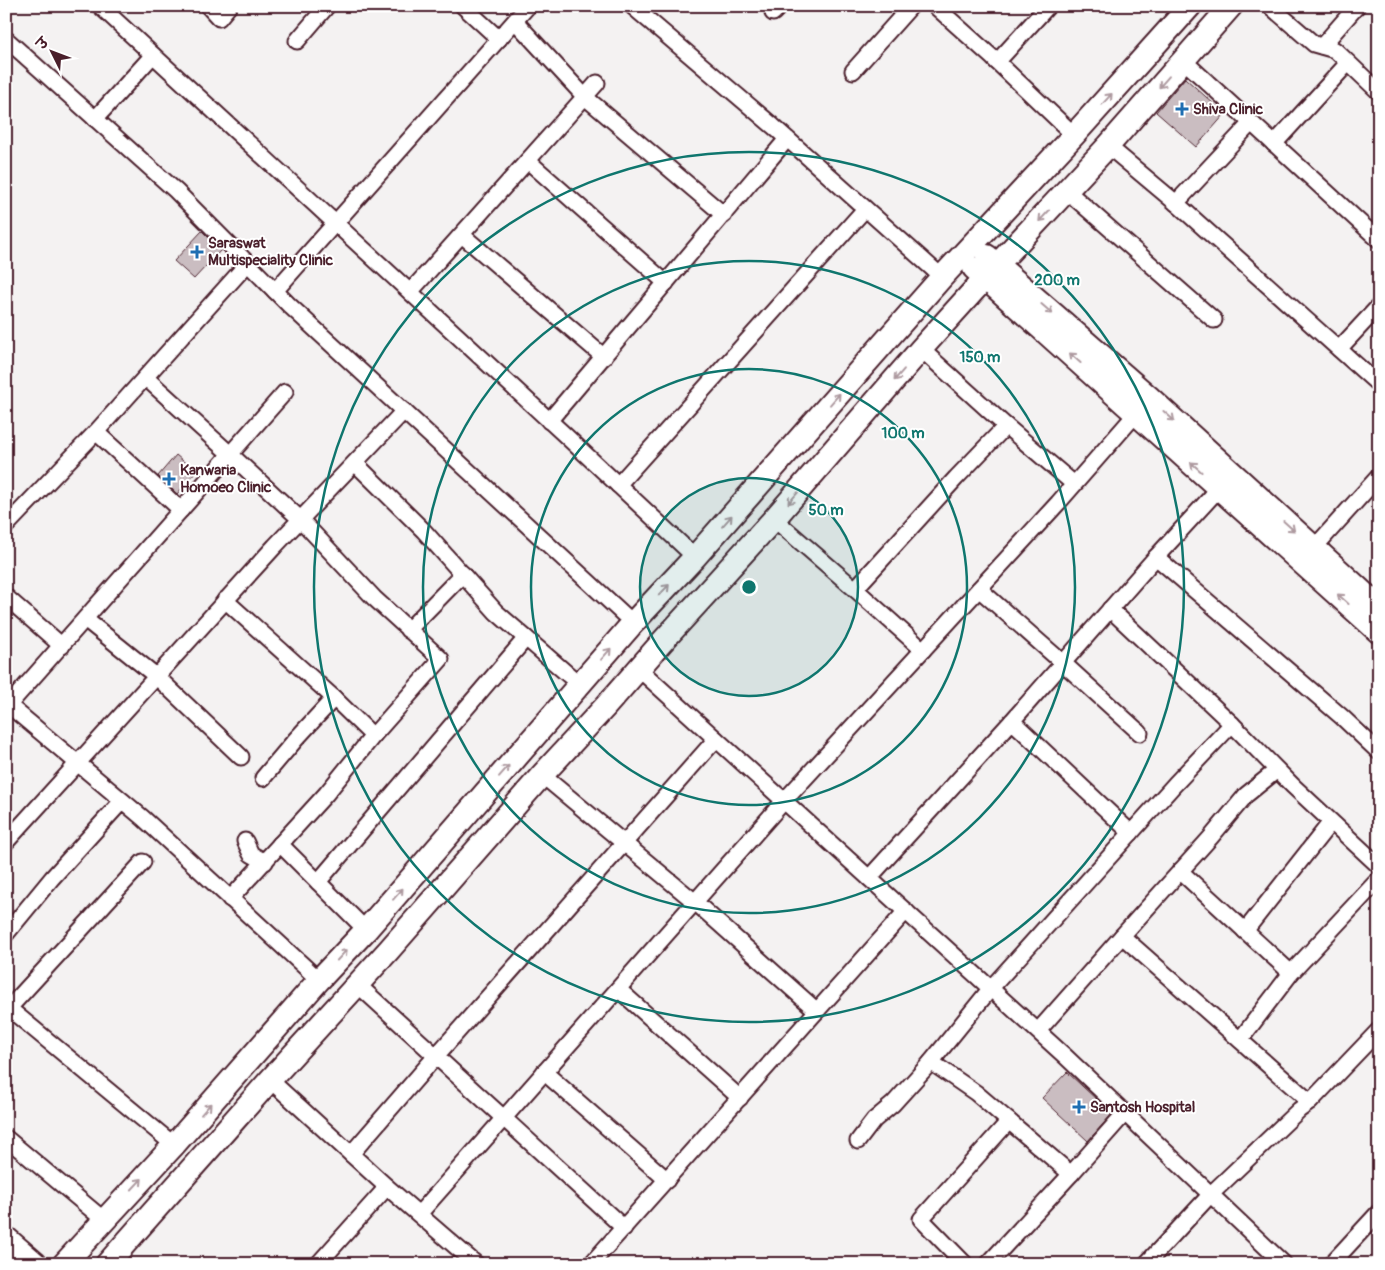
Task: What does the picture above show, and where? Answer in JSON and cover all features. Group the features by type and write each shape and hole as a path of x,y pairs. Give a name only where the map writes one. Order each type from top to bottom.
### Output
{"street":[{"path":"100,6 695,557"},
{"path":"208,6 220,18 229,6"},
{"path":"297,41 327,6"},
{"path":"463,6 499,39"},
{"path":"275,290 528,6"},
{"path":"632,6 787,139 942,277"},
{"path":"854,71 911,6"},
{"path":"935,6 998,62 1074,135"},
{"path":"998,62 1048,6"},
{"path":"64,1264 174,1145 318,980 366,930 633,623 695,557 942,277 1074,135 1190,6"},
{"path":"107,1264 270,1080 388,951 542,775 605,708 774,519 921,349 1108,146 1231,6"},
{"path":"1270,6 1314,44 1335,50 1379,92"},
{"path":"1322,46 1357,6"},
{"path":"515,21 585,97 724,215"},
{"path":"6,40 176,191 275,290 633,623"},
{"path":"95,119 153,55"},
{"path":"1183,60 1379,240"},
{"path":"1274,144 1348,63"},
{"path":"410,292 598,83"},
{"path":"1176,203 1251,123"},
{"path":"549,421 787,139"},
{"path":"1108,146 1176,203 1379,385"},
{"path":"528,161 666,284"},
{"path":"1067,191 1214,320"},
{"path":"618,485 865,209"},
{"path":"462,235 604,357"},
{"path":"967,251 992,271 1226,481 1379,632"},
{"path":"6,526 146,378 248,264"},
{"path":"1340,349 1379,306"},
{"path":"921,349 1074,484"},
{"path":"146,378 300,519 374,598 440,659 373,736 326,794 230,899"},
{"path":"285,392 62,646 7,705 122,801 318,980"},
{"path":"419,1214 784,801 979,589 1143,406"},
{"path":"6,842 225,600 404,411"},
{"path":"855,589 1006,426"},
{"path":"96,432 181,510"},
{"path":"355,463 424,531 496,612 580,684"},
{"path":"1314,548 1379,476"},
{"path":"1226,481 1314,548 1379,607"},
{"path":"869,878 1226,481"},
{"path":"774,519 923,650"},
{"path":"1156,557 1379,752"},
{"path":"408,630 463,574"},
{"path":"979,589 1140,733"},
{"path":"6,597 62,646"},
{"path":"225,600 334,698 373,736"},
{"path":"1110,609 1379,866"},
{"path":"85,619 156,676 241,757"},
{"path":"318,882 526,638"},
{"path":"639,669 1038,1031 1284,1264"},
{"path":"263,778 296,738 334,698"},
{"path":"1012,721 1131,833"},
{"path":"858,1141 874,1120 893,1104 931,1062 991,988 1188,769 1232,724"},
{"path":"352,1154 716,739"},
{"path":"1038,1031 1212,837 1246,794 1277,770"},
{"path":"542,775 695,902 817,1012"},
{"path":"6,934 52,878 122,801"},
{"path":"1245,930 1331,822"},
{"path":"245,841 251,854 265,862"},
{"path":"280,844 366,930"},
{"path":"143,862 8,1007 174,1145"},
{"path":"1180,871 1291,973"},
{"path":"1240,1040 1291,973 1379,879"},
{"path":"591,1264 906,912"},
{"path":"1122,936 1310,1102"},
{"path":"357,984 624,1228"},
{"path":"618,989 740,1098"},
{"path":"1146,1264 1211,1194 1299,1110 1310,1102 1379,1030"},
{"path":"931,1062 976,1093 1071,1174"},
{"path":"544,1072 667,1180"},
{"path":"270,1080 476,1264"},
{"path":"988,1264 1125,1112"},
{"path":"965,1264 921,1219 1009,1121"},
{"path":"6,1138 104,1220"},
{"path":"318,1264 387,1186"},
{"path":"1331,1264 1379,1212"},
{"path":"6,1238 36,1264"},
{"path":"6,1255 15,1264"}],"building":[{"path":"1185,78 1225,114 1196,147 1156,112"},
{"path":"202,231 221,250 194,279 174,261"},
{"path":"176,455 196,472 177,494 158,476"},
{"path":"1067,1072 1112,1114 1088,1141 1042,1098"}],"place":[{"name":"Shiva Clinic","path":"1182,109"},
{"name":"Saraswat Multispeciality Clinic","path":"197,252"},
{"name":"Kanwaria Homoeo Clinic","path":"169,479"},
{"name":"Santosh Hospital","path":"1079,1107"}]}
